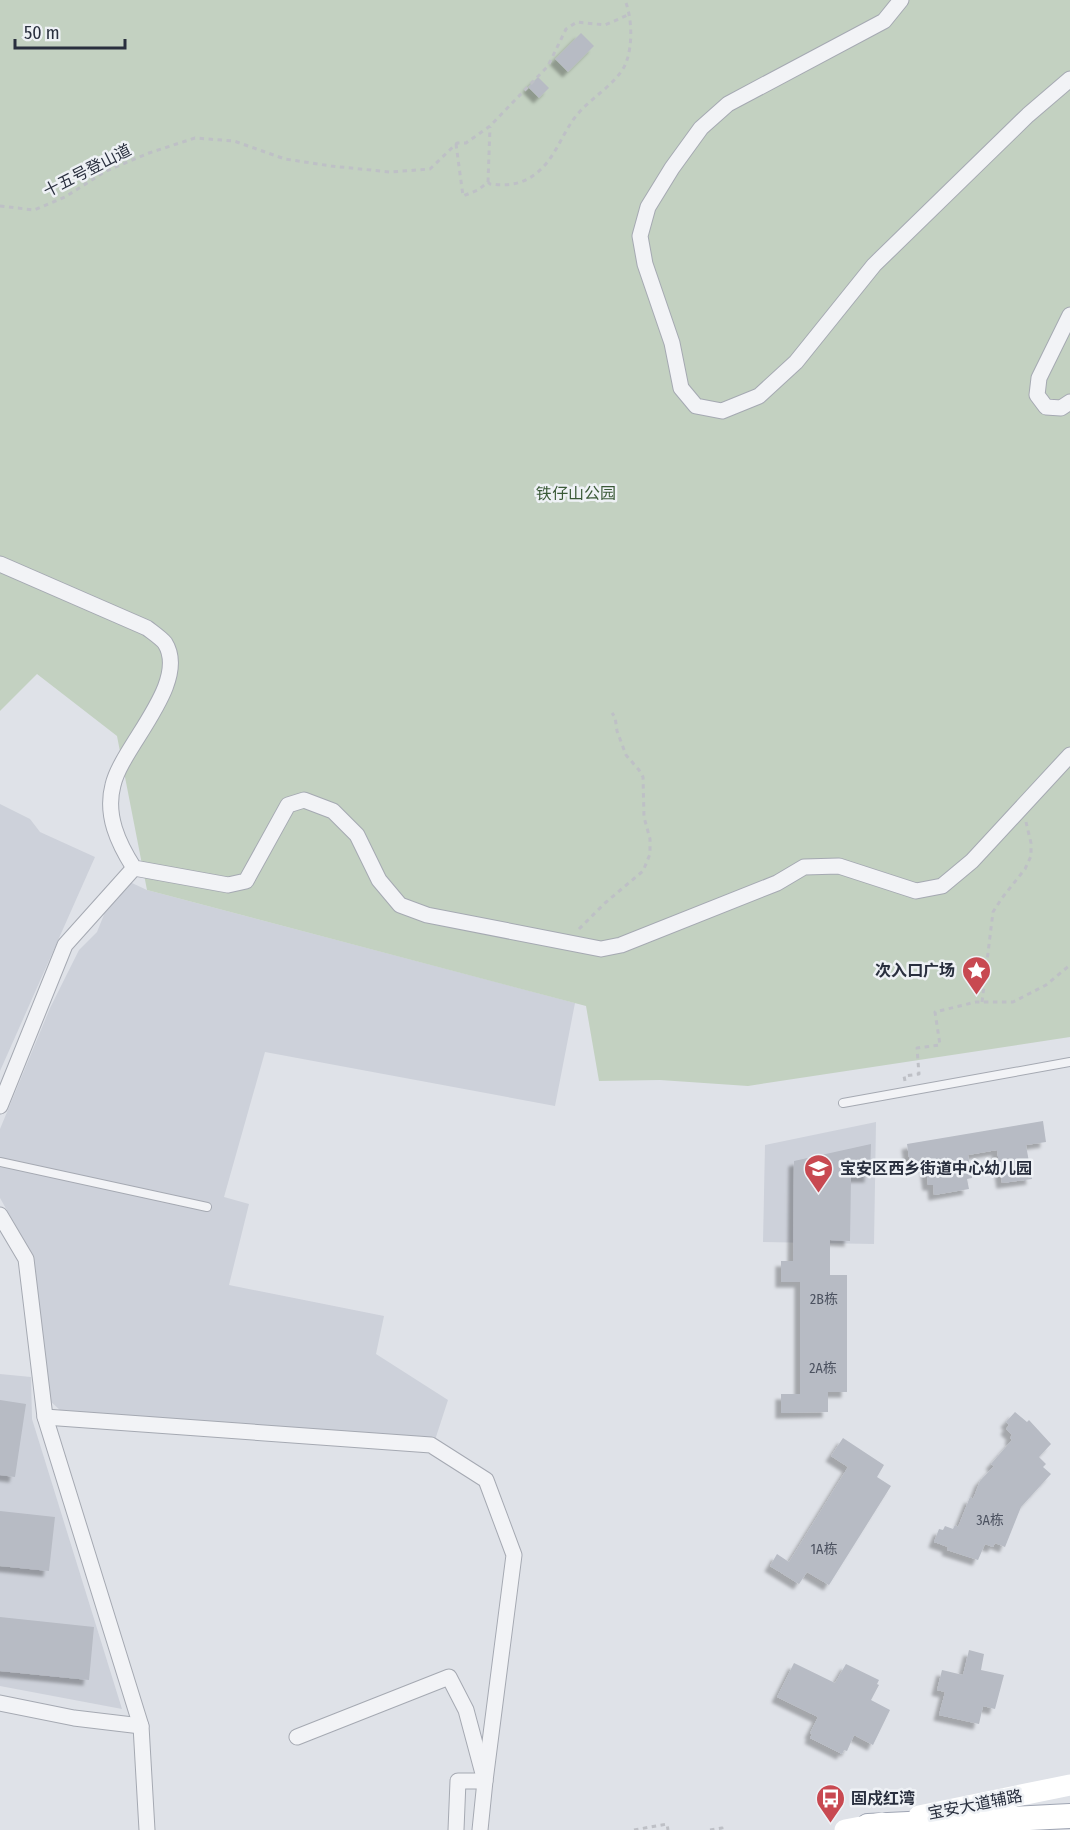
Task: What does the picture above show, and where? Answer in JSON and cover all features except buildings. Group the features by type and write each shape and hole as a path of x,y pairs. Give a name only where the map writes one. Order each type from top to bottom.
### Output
{"main road":[{"name":"宝安大道辅路","path":"856,1828 1070,1785"},
{"path":"856,1828 1070,1816"},
{"path":"995,1830 1070,1816"}],"street":[{"path":"901,0 884,21 728,104 701,128 648,207 640,236 645,264 672,343 681,388 696,406 722,411 759,396 796,362 874,265 1028,115 1070,79"},
{"path":"1070,315 1039,378 1037,395 1046,407 1061,408 1070,402"},
{"path":"0,564 147,628 165,643 170,662 167,685 112,785 111,817 119,845 134,868 162,874 228,885 246,881 288,805 304,800 333,811 357,835 379,880 400,905 427,915 601,949 621,945 777,883 804,867 839,867 916,891 936,888 953,879 966,867 1070,755"},
{"path":"0,1106 65,945 134,868"},
{"path":"0,1215 26,1259 45,1417 141,1726 147,1830"},
{"path":"45,1417 431,1444 486,1480 514,1555 480,1830"},
{"path":"297,1737 449,1677 466,1710 485,1781"},
{"path":"0,1703 74,1718 141,1726"},
{"path":"456,1830 458,1781 485,1781"}],"lane":[{"path":"843,1103 1070,1062"},
{"path":"0,1162 207,1208"}],"path":[{"path":"488,182 503,186 534,176 555,152 575,117 626,64 630,14 625,0"},
{"path":"490,126 488,182 478,190 463,196 456,144 466,143 490,126 548,66 566,29 577,22 605,25 630,14"},
{"name":"十五号登山道","path":"0,206 34,210 66,197 106,171 149,153 195,138 234,141 285,159 390,172 430,169 456,144"},
{"path":"569,943 581,926 604,903 643,871 650,854 650,839 644,817 643,777 626,755 612,713"},
{"path":"982,1002 993,912 1026,869 1031,856 1028,827 1018,810"},
{"path":"906,1092 904,1076 919,1074 917,1048 940,1045 935,1012 982,1002 1014,1002 1046,985 1070,965"},
{"path":"634,1830 667,1824 668,1830"},
{"path":"710,1830 722,1828 722,1830"}],"shaded area":[{"path":"0,804 30,819 40,832 95,857 0,1071"},
{"path":"119,877 147,890 575,1003 555,1106 265,1052 224,1197 249,1204 229,1285 384,1316 376,1354 448,1400 435,1440 60,1410 50,1401 33,1256 0,1198 0,1129 50,1008 79,950 97,932"},
{"name":"宝安区西乡街道中心幼儿园","path":"876,1122 874,1244 763,1242 765,1145"},
{"path":"0,1374 31,1377 32,1419 122,1709 0,1686"}],"green space":[{"name":"铁仔山公园","path":"0,0 1070,0 1070,1037 748,1086 660,1080 599,1081 586,1006 147,890 117,736 37,674 0,711"}],"place":[{"name":"次入口广场","path":"976,996"},
{"name":"宝安区西乡街道中心幼儿园","path":"819,1194"},
{"name":"固戍红湾","path":"830,1824"}]}
